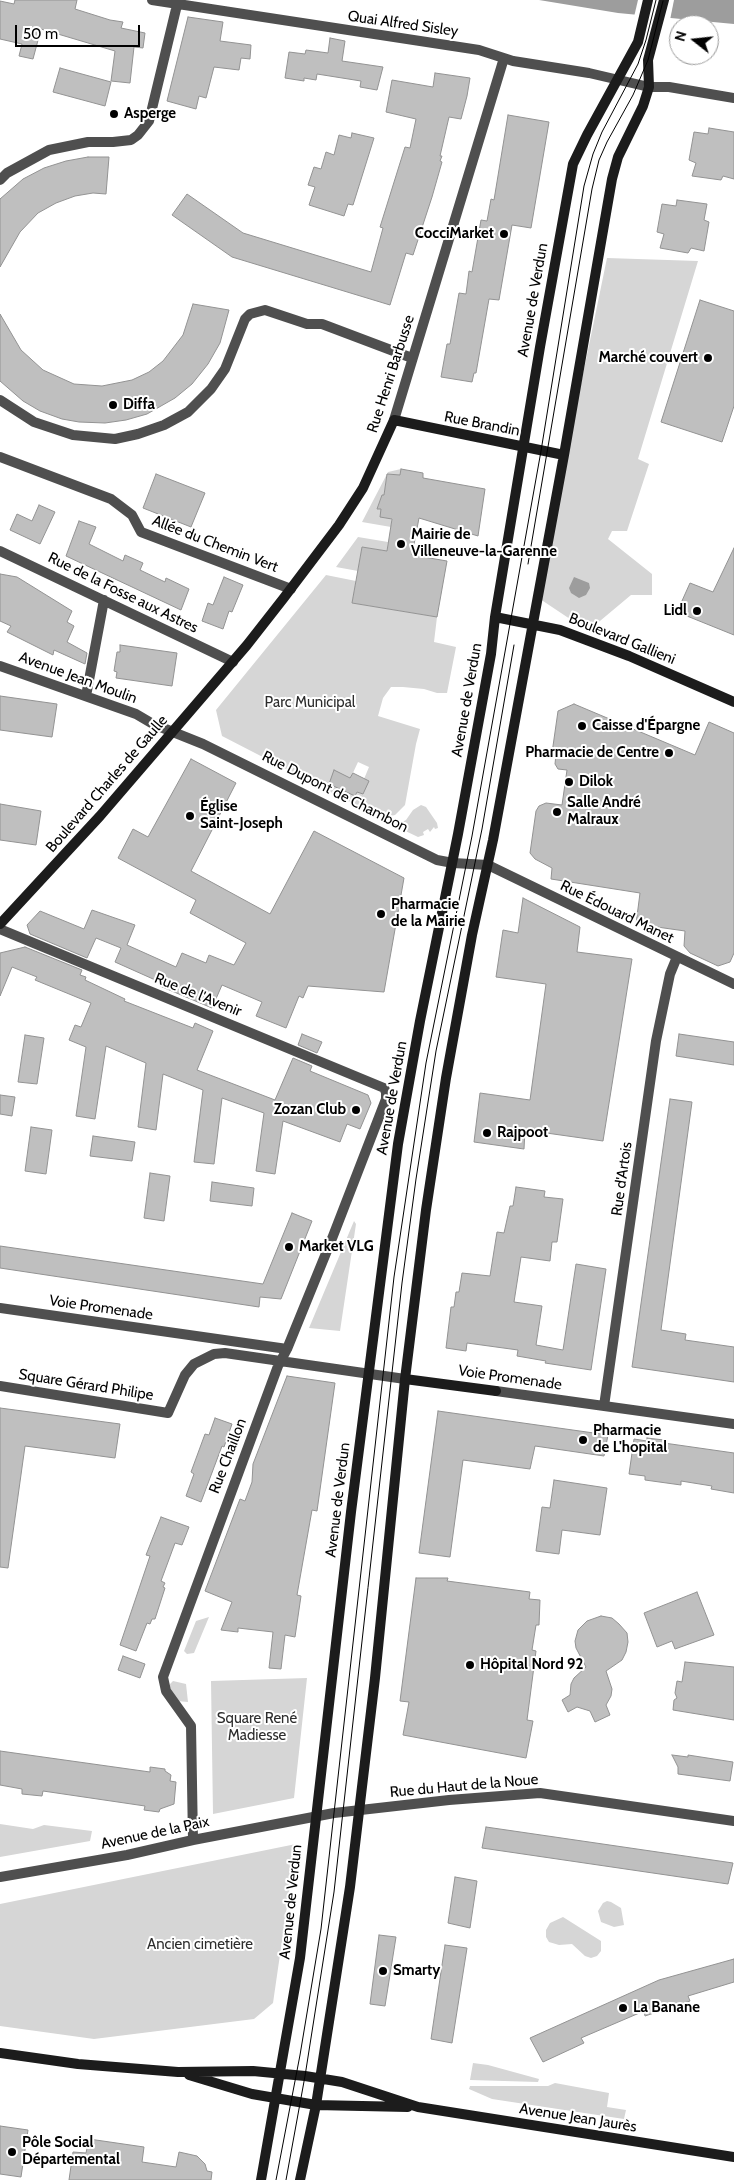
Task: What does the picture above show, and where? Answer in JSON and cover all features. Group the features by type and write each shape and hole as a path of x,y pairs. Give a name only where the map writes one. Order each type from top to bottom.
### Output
{"main road":[{"name":"Avenue de Verdun","path":"260,2180 281,2073 300,1958 315,1817 398,1144 426,984 453,863 491,654 495,617 574,164 587,135 638,42 648,0"},
{"path":"300,2180 316,2105 360,1810 405,1379 426,1210 446,1078 472,935 488,865 564,455 612,179 618,157 643,106 649,87 648,60 664,0"},
{"name":"Rue Brandin","path":"394,420 564,455"},
{"name":"Rue Henri Barbusse","path":"233,662 292,589 339,525 363,488 394,420"},
{"name":"Boulevard Gallieni","path":"495,617 560,630 628,656 734,702"},
{"name":"Boulevard Charles de Gaulle","path":"0,924 100,816 233,662"},
{"name":"Voie Promenade","path":"405,1379 496,1391"},
{"path":"0,2053 78,2064 178,2072"},
{"name":"Avenue Jean Jaurès","path":"178,2072 253,2071 320,2078 342,2082 418,2107"},
{"name":"Avenue Jean Jaurès","path":"178,2072 252,2094 316,2105 418,2107 734,2157"}],"street":[{"name":"Quai Alfred Sisley","path":"152,0 479,50 504,58 589,73 649,87 669,87 734,98"},
{"path":"0,180 7,173 49,150 88,142 131,140 138,136 150,121 177,5"},
{"name":"Rue Henri Barbusse","path":"394,420 504,58"},
{"path":"0,400 34,422 73,435 115,439 138,434 164,425 188,412 211,389 225,369 245,319 250,314 265,310 307,324 322,324 412,358"},
{"name":"Allée du Chemin Vert","path":"0,457 111,499 132,515 141,532 292,589"},
{"name":"Rue de la Fosse aux Astres","path":"0,551 233,662"},
{"path":"86,696 104,600"},
{"name":"Avenue Jean Moulin","path":"0,666 136,714 173,732"},
{"name":"Rue Dupont de Chambon","path":"173,732 255,768 437,860 488,865"},
{"name":"Rue Édouard Manet","path":"488,865 734,984"},
{"name":"Rue de l'Avenir","path":"0,929 384,1088"},
{"name":"Rue d'Artois","path":"604,1406 656,1041 670,974 677,958"},
{"name":"Rue Chaillon","path":"193,1840 191,1726 166,1691 163,1676 281,1360 386,1098 384,1088"},
{"name":"Voie Promenade","path":"0,1308 287,1349"},
{"name":"Voie Promenade","path":"168,1413 185,1375 194,1364 203,1359 225,1353 405,1379"},
{"name":"Square Gérard Philipe","path":"0,1386 168,1413"},
{"name":"Voie Promenade","path":"496,1391 734,1424"},
{"name":"Rue du Haut de la Noue","path":"315,1817 360,1810 540,1793 734,1821"},
{"name":"Avenue de la Paix","path":"0,1878 127,1855 193,1840 315,1817"}],"green space":[{"path":"607,258 698,261 638,459 649,464 627,531 612,531 608,539 652,574 652,595 631,595 588,631 537,597"},
{"path":"401,469 400,475 387,474 384,495 382,495 377,509 381,509 391,519 391,527 362,522 388,472"},
{"path":"358,537 388,542 387,551 362,547 358,571 336,567"},
{"name":"Parc Municipal","path":"326,575 356,581 352,603 437,617 434,642 456,647 447,693 437,693 424,689 391,687 383,698 378,716 420,729 405,805 395,815 381,818 222,736 216,710","holes":["358,762 369,767 364,779 363,794 357,792 355,795 345,790"]},
{"path":"421,805 426,807 437,823 438,828 435,829 434,827 430,832 428,829 423,832 424,835 418,837 395,826 406,820 413,810"},
{"path":"354,1221 356,1224 340,1331 309,1328"},
{"path":"209,1617 194,1653 187,1654 184,1651 196,1621"},
{"name":"Square René Madiesse","path":"307,1678 294,1798 213,1814 211,1681"},
{"path":"173,1681 186,1684 188,1702 177,1701 169,1690 170,1684"},
{"path":"0,1824 33,1829 44,1825 92,1831 90,1841 0,1857"},
{"name":"Ancien cimetière","path":"296,1844 273,2003 254,2019 94,2039 0,2026 0,1904"},
{"path":"607,1901 621,1908 624,1925 614,1927 601,1922 598,1911 603,1903"},
{"path":"563,1917 601,1941 601,1951 597,1956 591,1958 585,1956 572,1944 559,1945 549,1942 546,1937 546,1930 550,1923"},
{"path":"473,2063 488,2065 539,2079 538,2082 470,2080"},
{"path":"555,2083 609,2093 607,2107 626,2110 624,2119 492,2099 469,2089 470,2086 548,2086"}],"shaded area":[{"path":"539,0 734,0 734,24 719,23 719,15 669,15 669,18 618,13"},
{"path":"574,577 589,583 590,588 586,595 579,598 571,593 569,588"}],"pier":[{"path":"638,0 674,0 669,20 634,17"}],"building":[{"path":"15,0 77,0 75,9 123,22 121,28 145,33 143,48 134,47 130,83 111,81 115,51 41,29 33,59 19,56 22,44 0,39 0,1 14,4"},
{"path":"188,17 223,22 220,41 251,45 250,59 241,58 239,70 214,67 206,98 199,96 196,109 167,101"},
{"path":"330,38 345,41 342,61 383,67 377,90 360,87 361,81 317,74 316,80 304,78 304,81 285,78 289,52 305,54 306,50 328,53"},
{"path":"60,68 111,82 105,106 53,92"},
{"path":"435,73 470,78 467,96 461,119 449,117 440,156 442,156 440,161 442,162 432,197 413,255 406,253 390,305 232,257 172,215 187,194 243,233 371,272 383,228 380,227 405,147 410,148 416,119 386,112 392,80 433,87"},
{"path":"508,115 549,122 531,228 512,225 499,300 489,299 476,373 474,373 472,382 441,377 447,344 450,344 459,293 466,294 469,271 472,272 481,220 487,221 491,199 494,200"},
{"path":"709,128 734,132 734,179 723,176 721,180 692,176 696,163 689,160 694,132 708,134"},
{"path":"352,133 374,138 353,205 348,204 344,216 309,205 315,187 308,185 314,167 321,169 326,152 334,155 339,135 351,138"},
{"path":"88,157 109,157 106,194 93,193 75,196 56,203 38,213 20,232 0,267 0,199 23,179 44,168"},
{"path":"677,200 707,204 704,220 709,222 704,251 691,248 688,253 660,248 664,234 657,232 662,204 676,206"},
{"name":"Marché couvert","path":"700,300 734,311 734,406 722,442 661,422"},
{"path":"193,304 229,310 220,343 208,364 192,384 175,398 147,414 105,423 62,419 40,411 23,401 0,381 0,314 21,350 43,370 74,384 102,386 132,380 149,372 163,361 183,335"},
{"name":"Mairie de Villeneuve-la-Garenne","path":"401,469 423,473 423,478 485,489 478,536 419,518 412,555 447,561 437,617 352,603 362,547 387,551 392,519 380,517 381,509 377,509 382,495 384,495 387,474 400,475"},
{"path":"156,474 205,493 191,527 143,508"},
{"path":"39,505 55,512 40,544 10,530 17,514 32,521"},
{"path":"79,521 96,527 89,544 123,561 125,555 143,563 140,570 165,582 166,578 189,589 181,610 66,556"},
{"path":"734,548 734,635 677,612 690,583 713,592"},
{"path":"0,574 17,577 72,611 67,622 74,626 67,642 87,653 85,664 54,650 53,655 7,632 11,626 0,621"},
{"path":"224,577 243,585 232,612 229,611 223,629 202,621 208,603 213,605"},
{"path":"120,645 177,653 172,686 116,678 117,672 114,671 117,652 120,652"},
{"path":"0,696 57,704 52,737 0,730"},
{"path":"574,704 695,755 709,722 734,733 734,953 730,962 718,966 690,953 684,946 685,931 636,924 640,893 551,879 552,868 535,859 530,853 536,811 539,806 546,803 562,805 567,770 558,769 555,764 556,754 552,753 558,711"},
{"path":"191,759 236,783 191,871 270,914 314,831 404,878 384,992 308,986 303,998 299,996 286,1028 256,1016 262,1002 222,985 212,1008 160,986 162,983 115,962 121,948 96,938 87,958 30,934 27,925 40,911 84,929 92,910 135,925 127,945 176,967 182,953 206,963 209,955 234,965 246,943 190,913 196,900 118,858 133,829 148,837"},
{"path":"334,770 350,778 353,773 369,781 363,794 357,792 355,796 329,784"},
{"path":"0,804 41,811 36,845 0,840"},
{"path":"523,898 580,927 577,952 632,959 603,1141 525,1130 524,1149 474,1142 480,1093 530,1100 546,984 496,977 503,930 518,933"},
{"path":"25,947 82,970 80,975 86,977 85,980 125,999 124,1001 193,1028 195,1023 213,1031 197,1070 275,1100 293,1058 312,1066 310,1071 368,1095 371,1103 360,1129 347,1124 340,1142 283,1121 275,1174 256,1171 264,1113 222,1098 214,1164 194,1162 203,1090 163,1074 156,1130 138,1127 146,1063 106,1046 95,1119 76,1116 86,1047 69,1040 75,1025 81,1027 91,1003 35,980 37,977 12,967 0,996 0,953"},
{"path":"302,1034 322,1042 317,1053 298,1045"},
{"path":"679,1034 734,1042 734,1065 676,1056"},
{"path":"25,1035 44,1038 37,1084 18,1082"},
{"path":"0,1095 15,1097 12,1116 0,1114"},
{"path":"670,1099 692,1102 661,1330 686,1334 685,1340 734,1347 734,1382 632,1367"},
{"path":"31,1127 52,1130 46,1174 25,1171"},
{"path":"93,1136 135,1142 132,1161 90,1156"},
{"path":"150,1173 170,1176 164,1221 144,1218"},
{"path":"212,1182 254,1188 252,1206 210,1201"},
{"path":"516,1187 545,1191 544,1197 563,1199 557,1242 552,1242 550,1261 521,1257 514,1302 542,1306 536,1345 563,1350 576,1264 606,1269 591,1370 545,1363 546,1361 517,1356 518,1350 467,1343 466,1351 446,1348 451,1307 454,1307 456,1292 459,1292 462,1273 490,1276 497,1232 504,1233 510,1206 513,1206"},
{"path":"292,1213 312,1221 281,1299 260,1297 259,1307 0,1268 0,1246 263,1284"},
{"path":"287,1376 335,1383 317,1511 312,1510 297,1595 301,1596 295,1637 285,1635 281,1669 269,1668 273,1632 238,1628 238,1632 221,1630 232,1602 205,1591 240,1499 245,1501 252,1482 253,1464"},
{"path":"0,1408 120,1424 115,1458 25,1446 8,1568 0,1567"},
{"path":"438,1411 608,1435 604,1456 535,1446 530,1469 463,1460 450,1557 419,1553"},
{"path":"215,1418 232,1424 201,1502 186,1496 194,1474 191,1472 205,1434 209,1435"},
{"path":"647,1438 664,1440 664,1443 734,1453 734,1493 711,1489 712,1486 681,1481 681,1485 645,1480 645,1476 629,1474 634,1439 647,1441"},
{"path":"554,1480 607,1488 600,1535 562,1530 559,1554 536,1551 542,1507 550,1508"},
{"path":"161,1517 189,1527 182,1545 175,1543 161,1581 165,1583 163,1587 165,1588 155,1619 152,1619 150,1624 147,1623 136,1651 120,1645 150,1556 146,1555"},
{"name":"Hôpital Nord 92","path":"416,1578 448,1578 447,1581 530,1592 529,1599 540,1600 539,1625 536,1625 532,1650 536,1651 527,1720 533,1721 526,1758 403,1735 409,1702 400,1701"},
{"path":"697,1592 714,1635 675,1649 672,1641 657,1647 644,1613"},
{"path":"601,1616 612,1618 619,1624 627,1633 628,1642 622,1660 606,1671 612,1689 611,1696 606,1705 610,1715 595,1722 590,1711 577,1707 568,1712 562,1700 570,1695 571,1684 574,1678 586,1667 576,1648 575,1641 578,1630 587,1621"},
{"path":"123,1656 145,1664 140,1678 118,1670"},
{"path":"685,1662 734,1667 734,1720 673,1710 674,1700 677,1698 675,1693 677,1681 682,1682"},
{"path":"0,1751 150,1772 150,1767 165,1769 171,1775 170,1781 176,1782 174,1804 160,1809 159,1812 144,1810 145,1806 43,1791 42,1796 22,1794 22,1789 0,1785"},
{"path":"672,1755 688,1757 688,1755 733,1762 730,1781 678,1774 678,1767"},
{"path":"486,1827 733,1863 728,1884 482,1848"},
{"path":"455,1877 477,1881 470,1928 448,1923"},
{"name":"Smarty","path":"379,1935 396,1937 385,2006 370,2004"},
{"path":"445,1945 467,1948 452,2043 431,2039"},
{"name":"La Banane","path":"734,1959 734,1982 688,1996 690,2001 645,2016 644,2011 581,2038 584,2043 543,2062 530,2038 659,1980"},
{"name":"Pôle Social Départemental","path":"0,2126 28,2130 21,2177 0,2174"},
{"path":"89,2139 144,2147 142,2162 176,2167 179,2152 197,2156 205,2164 207,2171 212,2172 211,2180 69,2180 73,2152 86,2153"}],"tram line":[{"path":"276,2180 300,2055 321,1929 394,1277 426,1063 472,836 541,451 584,186 593,154 602,132 638,64 656,0"},
{"path":"528,564 592,189 599,160 633,95 648,60 663,1"},
{"path":"286,2180 305,2076 334,1892 402,1283 416,1179 436,1051 482,829 514,645"}],"place":[{"name":"Asperge","path":"114,114"},
{"name":"CocciMarket","path":"504,234"},
{"name":"Marché couvert","path":"708,358"},
{"name":"Diffa","path":"113,405"},
{"name":"Mairie de Villeneuve-la-Garenne","path":"401,544"},
{"name":"Lidl","path":"697,611"},
{"name":"Caisse d'Épargne","path":"582,726"},
{"name":"Pharmacie de Centre","path":"669,753"},
{"name":"Dilok","path":"569,782"},
{"name":"Salle André Malraux","path":"557,812"},
{"name":"Église Saint-Joseph","path":"190,816"},
{"name":"Pharmacie de la Mairie","path":"381,914"},
{"name":"Zozan Club","path":"356,1110"},
{"name":"Rajpoot","path":"487,1133"},
{"name":"Market VLG","path":"289,1247"},
{"name":"Pharmacie de L'hopital","path":"583,1440"},
{"name":"Hôpital Nord 92","path":"470,1665"},
{"name":"Smarty","path":"383,1971"},
{"name":"La Banane","path":"623,2008"},
{"name":"Pôle Social Départemental","path":"12,2152"}]}
